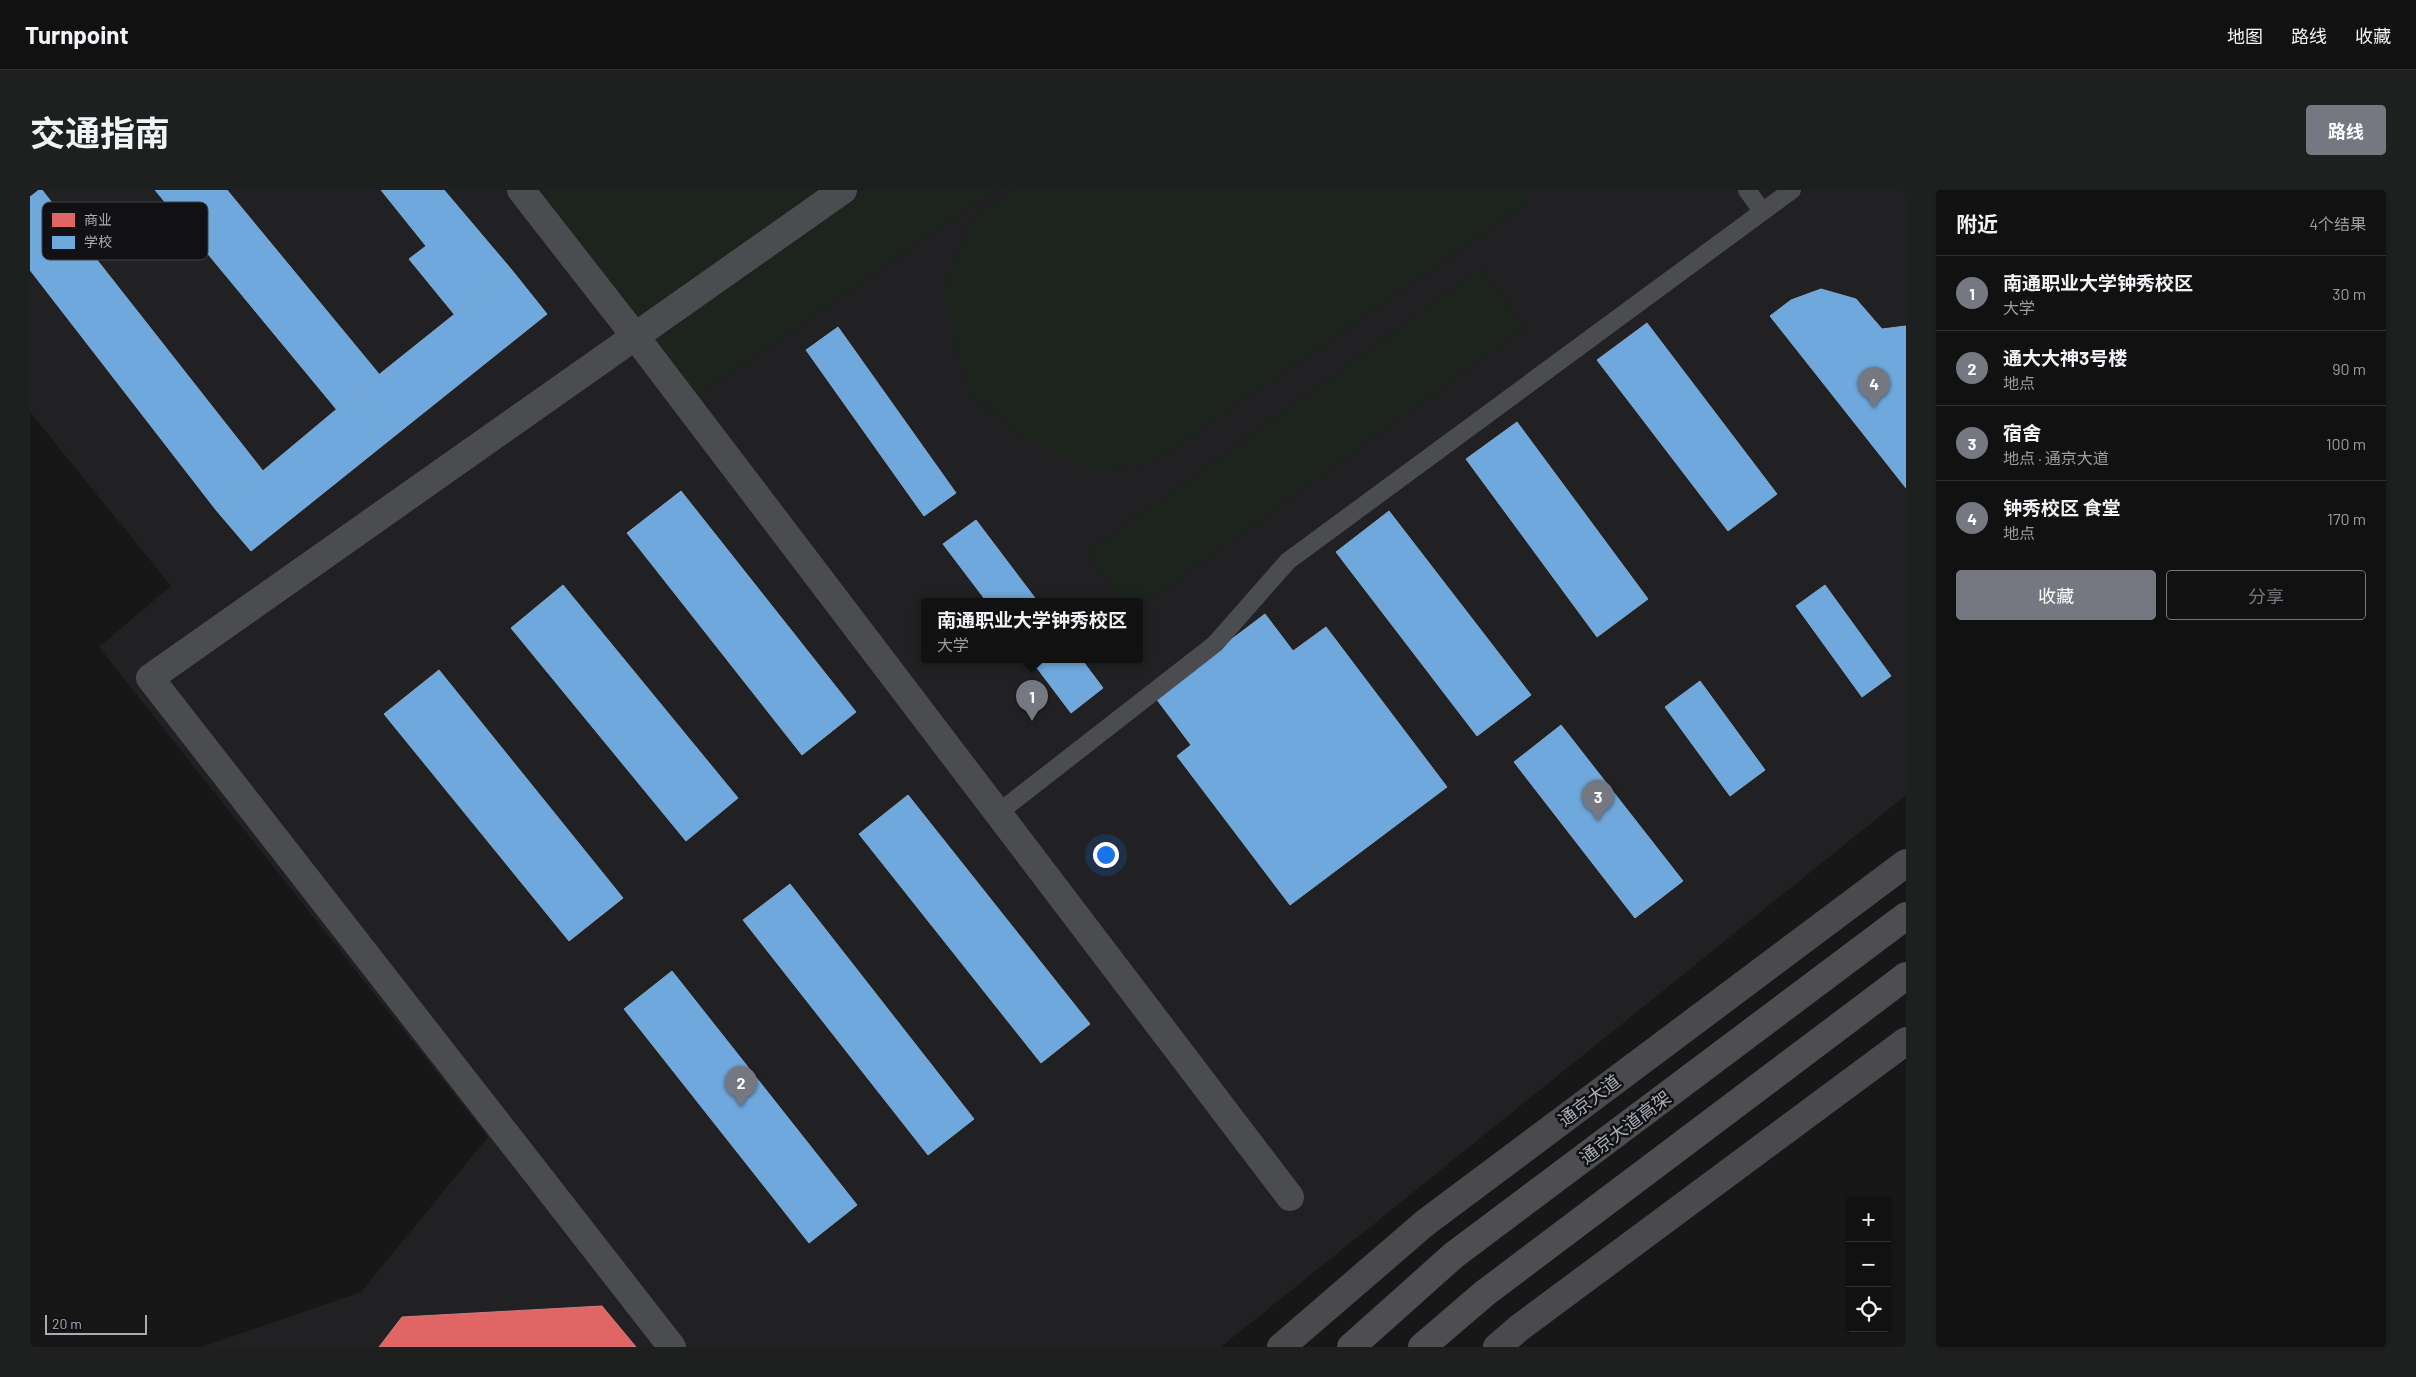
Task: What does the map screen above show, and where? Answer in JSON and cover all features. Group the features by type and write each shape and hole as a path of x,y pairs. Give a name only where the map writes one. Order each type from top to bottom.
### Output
{"highway":[{"name":"通京大道高架","path":"1351,1347 1454,1255 1906,916"},
{"path":"1422,1347 1485,1293 1906,976"}],"main road":[{"name":"通京大道","path":"1281,1347 1425,1223 1906,863"},
{"path":"1497,1347 1519,1328 1906,1041"}],"street":[{"path":"521,190 635,336 1290,1196"},
{"path":"672,1347 150,678 843,190"}],"lane":[{"path":"1747,190 1762,211"},
{"path":"998,813 1216,644 1288,561 1792,190"}],"shaded area":[{"path":"30,190 1906,190 1906,795 1221,1347 202,1347 361,1292 488,1137 99,647 171,586 30,412"},
{"path":"521,190 995,190 686,404"},
{"path":"1012,190 1530,190 1522,207 1154,462 1093,473 1025,439 970,393 952,335 943,290 972,218"},
{"path":"1482,268 1525,327 1143,605 1143,598 1120,598 1087,553"}],"building: 商业":[{"path":"602,1306 636,1347 379,1347 402,1317"}],"building: 学校":[{"path":"39,190 42,190 51,202 42,202 42,260 97,260 263,471 216,510 30,270 30,197"},
{"path":"155,190 227,190 379,374 337,410 208,254 208,202 165,202"},
{"path":"381,190 444,190 511,269 454,314 409,259 426,246"},
{"path":"511,269 547,314 392,438 356,393"},
{"path":"1821,289 1856,299 1882,329 1906,326 1906,488 1770,316 1791,300"},
{"path":"1647,323 1777,494 1728,531 1597,360"},
{"path":"838,327 956,493 924,516 806,350"},
{"path":"356,393 392,438 251,551 216,510"},
{"path":"1517,422 1648,599 1597,637 1466,459"},
{"path":"681,491 856,712 802,755 627,533"},
{"path":"1389,511 1531,695 1477,736 1336,552"},
{"path":"976,520 1035,598 984,598 943,544"},
{"path":"563,585 738,798 686,841 511,628"},
{"path":"1825,585 1891,676 1862,697 1796,606"},
{"path":"1265,614 1293,651 1326,627 1447,787 1290,905 1177,756 1191,745 1155,697"},
{"path":"1033,663 1084,663 1103,688 1071,713"},
{"path":"439,670 623,898 569,941 384,714"},
{"path":"1700,681 1765,770 1730,796 1665,707"},
{"path":"1561,725 1683,881 1635,918 1514,762"},
{"path":"908,795 1090,1024 1041,1063 859,834"},
{"path":"790,884 974,1119 928,1155 743,920"},
{"path":"672,971 857,1205 809,1243 624,1009"}],"place":[{"name":"钟秀校区 食堂","path":"1874,408"},
{"name":"南通职业大学钟秀校区","path":"1032,721"},
{"name":"宿舍","path":"1598,821"},
{"name":"通大大神3号楼","path":"741,1107"}]}
